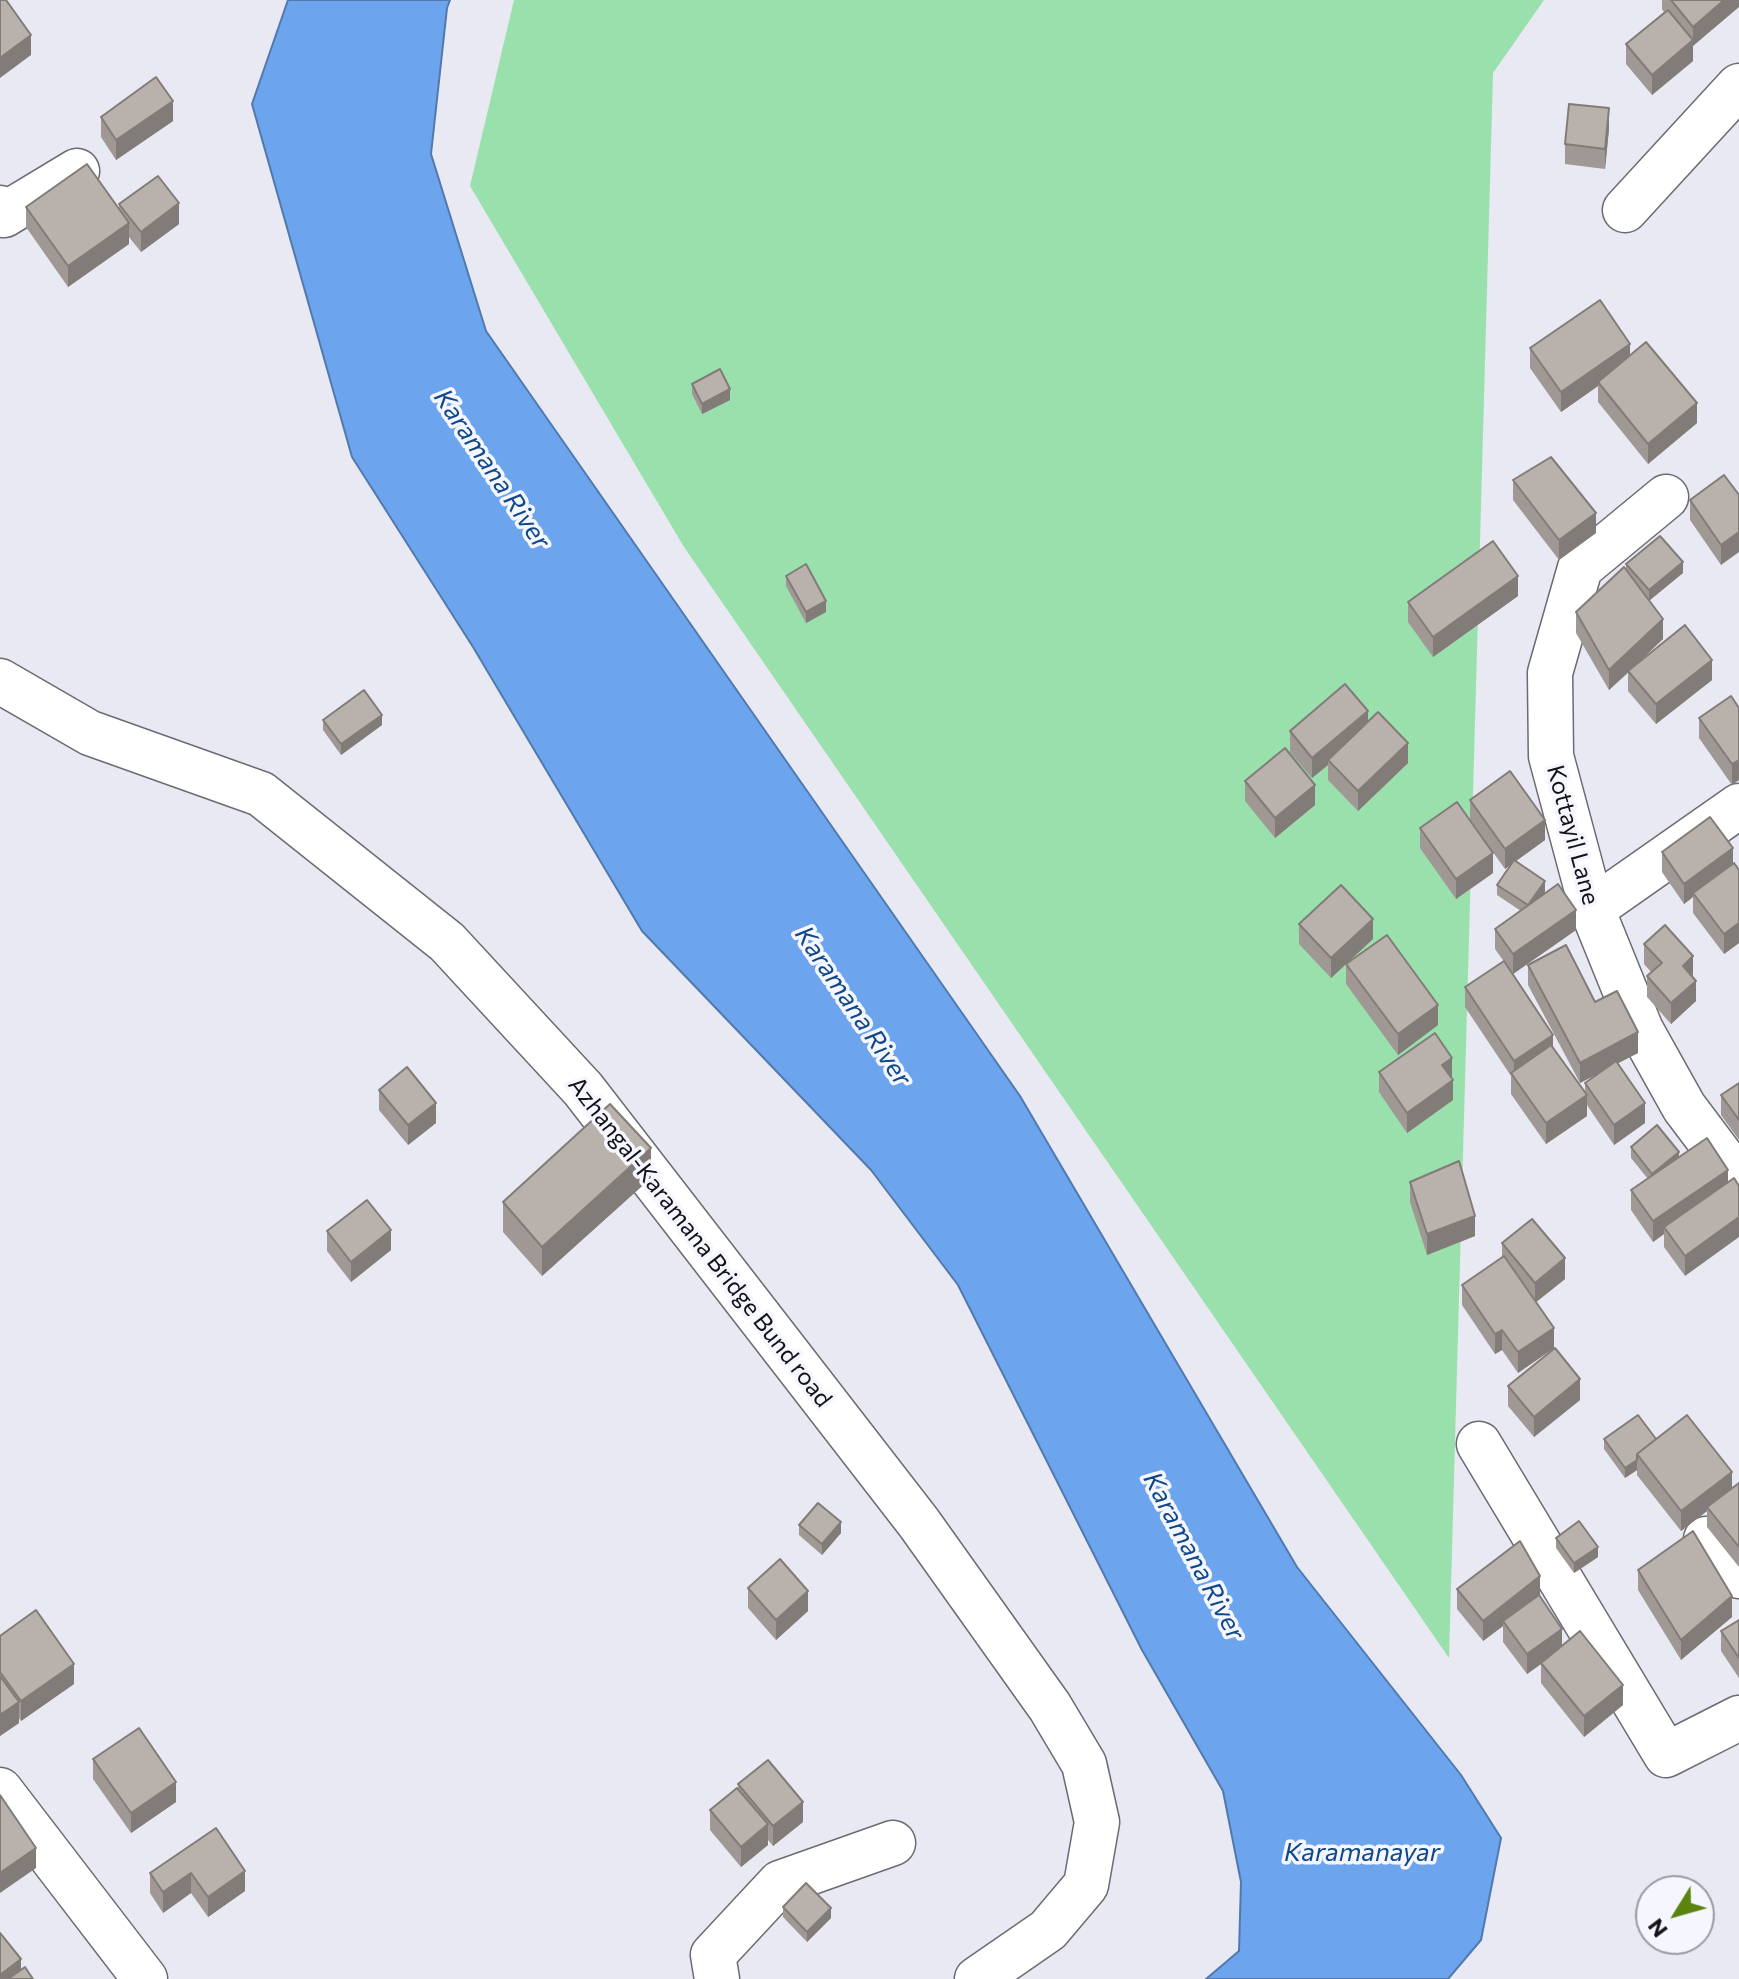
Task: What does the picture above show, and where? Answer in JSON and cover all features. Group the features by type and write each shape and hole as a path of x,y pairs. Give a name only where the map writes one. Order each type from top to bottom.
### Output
{"street":[{"path":"1625,210 1739,86"},
{"path":"1,214 77,171"},
{"name":"Kottayil Lane","path":"1666,497 1580,568 1550,673 1551,756 1592,909 1641,1030 1684,1107 1739,1180"},
{"name":"Azhangal-Karamana Bridge Bund road","path":"0,681 90,733 261,794 447,942 583,1089 919,1523 1050,1707 1084,1764 1097,1822 1086,1885 1048,1930 977,1979"},
{"path":"1592,909 1739,806"},
{"path":"1479,1444 1666,1755 1739,1718"},
{"path":"1706,1539 1739,1576"},
{"path":"0,1790 145,1979"},
{"path":"717,1979 713,1955 780,1883 893,1843"}],"green space":[{"path":"514,0 1544,0 1493,73 1449,1658 684,547 470,186"}],"water":[{"name":"Karamanayar","path":"288,0 450,0 431,154 486,331 1020,1096 1297,1567 1461,1775 1501,1838 1481,1940 1448,1979 1206,1979 1239,1951 1241,1882 1223,1791 1142,1650 958,1285 871,1170 642,931 473,647 352,457 252,104"}],"building":[{"path":"0,0 6,0 31,35 0,58"},
{"path":"1671,0 1724,0 1693,27"},
{"path":"1668,10 1693,40 1652,75 1626,44"},
{"path":"156,77 173,101 116,140 101,117"},
{"path":"1569,104 1609,108 1605,149 1565,144"},
{"path":"87,164 129,223 68,266 26,207"},
{"path":"158,176 179,203 141,232 119,204"},
{"path":"1600,300 1630,344 1561,392 1530,348"},
{"path":"1646,342 1697,403 1648,444 1598,382"},
{"path":"720,369 730,389 702,404 692,384"},
{"path":"1551,457 1596,513 1559,540 1513,480"},
{"path":"1724,475 1739,495 1739,532 1721,545 1690,500"},
{"path":"1660,536 1683,562 1649,590 1626,564"},
{"path":"1493,541 1518,576 1433,637 1408,602"},
{"path":"806,564 826,601 806,612 786,576"},
{"path":"1624,567 1663,619 1609,670 1576,612"},
{"path":"1685,625 1712,660 1656,704 1628,671"},
{"path":"1345,684 1368,711 1312,758 1290,731"},
{"path":"364,690 382,715 341,744 323,720"},
{"path":"1731,696 1739,708 1739,760 1732,764 1699,718"},
{"path":"1378,712 1408,743 1358,791 1328,760"},
{"path":"1285,748 1315,785 1275,818 1245,781"},
{"path":"1510,771 1545,820 1505,849 1470,800"},
{"path":"1457,802 1493,853 1456,879 1420,828"},
{"path":"1710,817 1733,848 1684,884 1662,852"},
{"path":"1514,860 1545,881 1528,905 1497,885"},
{"path":"1734,863 1739,870 1739,923 1724,934 1693,893"},
{"path":"1558,884 1576,910 1513,954 1495,929"},
{"path":"1341,885 1373,919 1331,958 1299,924"},
{"path":"1665,925 1693,956 1683,966 1696,981 1671,1003 1647,976 1662,963 1644,944"},
{"path":"1387,935 1438,1005 1398,1034 1346,964"},
{"path":"1566,945 1595,1002 1617,991 1638,1032 1580,1063 1528,965"},
{"path":"1504,961 1553,1035 1514,1061 1465,987"},
{"path":"1435,1033 1452,1058 1442,1065 1453,1080 1407,1113 1379,1072"},
{"path":"1551,1045 1587,1095 1546,1123 1511,1073"},
{"path":"1616,1061 1645,1103 1614,1125 1585,1083"},
{"path":"407,1067 436,1103 408,1125 379,1090"},
{"path":"1739,1083 1739,1120 1721,1095"},
{"path":"610,1104 651,1148 542,1247 503,1202"},
{"path":"1657,1125 1679,1152 1652,1174 1631,1147"},
{"path":"1707,1138 1728,1170 1653,1221 1631,1190"},
{"path":"1459,1161 1475,1216 1427,1234 1410,1182"},
{"path":"1734,1178 1739,1186 1739,1217 1685,1256 1664,1227"},
{"path":"367,1200 391,1230 351,1262 327,1231"},
{"path":"1532,1219 1565,1258 1535,1283 1502,1243"},
{"path":"1504,1256 1554,1328 1518,1352 1502,1330 1495,1334 1462,1285"},
{"path":"1555,1348 1580,1379 1534,1417 1508,1386"},
{"path":"1638,1415 1656,1439 1625,1468 1604,1439"},
{"path":"1687,1415 1732,1472 1681,1511 1637,1454"},
{"path":"1739,1483 1739,1547 1707,1507"},
{"path":"818,1503 841,1522 822,1544 799,1525"},
{"path":"1579,1521 1598,1547 1574,1563 1556,1538"},
{"path":"1693,1531 1732,1596 1681,1640 1638,1570"},
{"path":"1520,1541 1540,1576 1483,1621 1457,1589"},
{"path":"780,1559 808,1591 776,1620 748,1588"},
{"path":"1539,1595 1562,1629 1527,1654 1503,1621"},
{"path":"36,1610 74,1664 21,1701 0,1672 0,1636"},
{"path":"1739,1620 1739,1658 1721,1631"},
{"path":"1580,1631 1623,1685 1584,1716 1541,1663"},
{"path":"0,1676 19,1702 0,1715"},
{"path":"139,1728 176,1782 131,1813 93,1759"},
{"path":"768,1760 803,1802 773,1826 738,1784"},
{"path":"737,1788 768,1824 741,1847 710,1810"},
{"path":"0,1795 36,1848 0,1873"},
{"path":"216,1828 245,1871 208,1897 191,1873 163,1892 150,1873"},
{"path":"806,1883 831,1908 807,1932 783,1907"},
{"path":"0,1933 21,1959 0,1975"},
{"path":"25,1967 33,1979 8,1979"}],"water label":[{"name":"Karamana River","path":"492,469"},
{"name":"Karamana River","path":"853,1006"},
{"name":"Karamana River","path":"1194,1556"}]}
